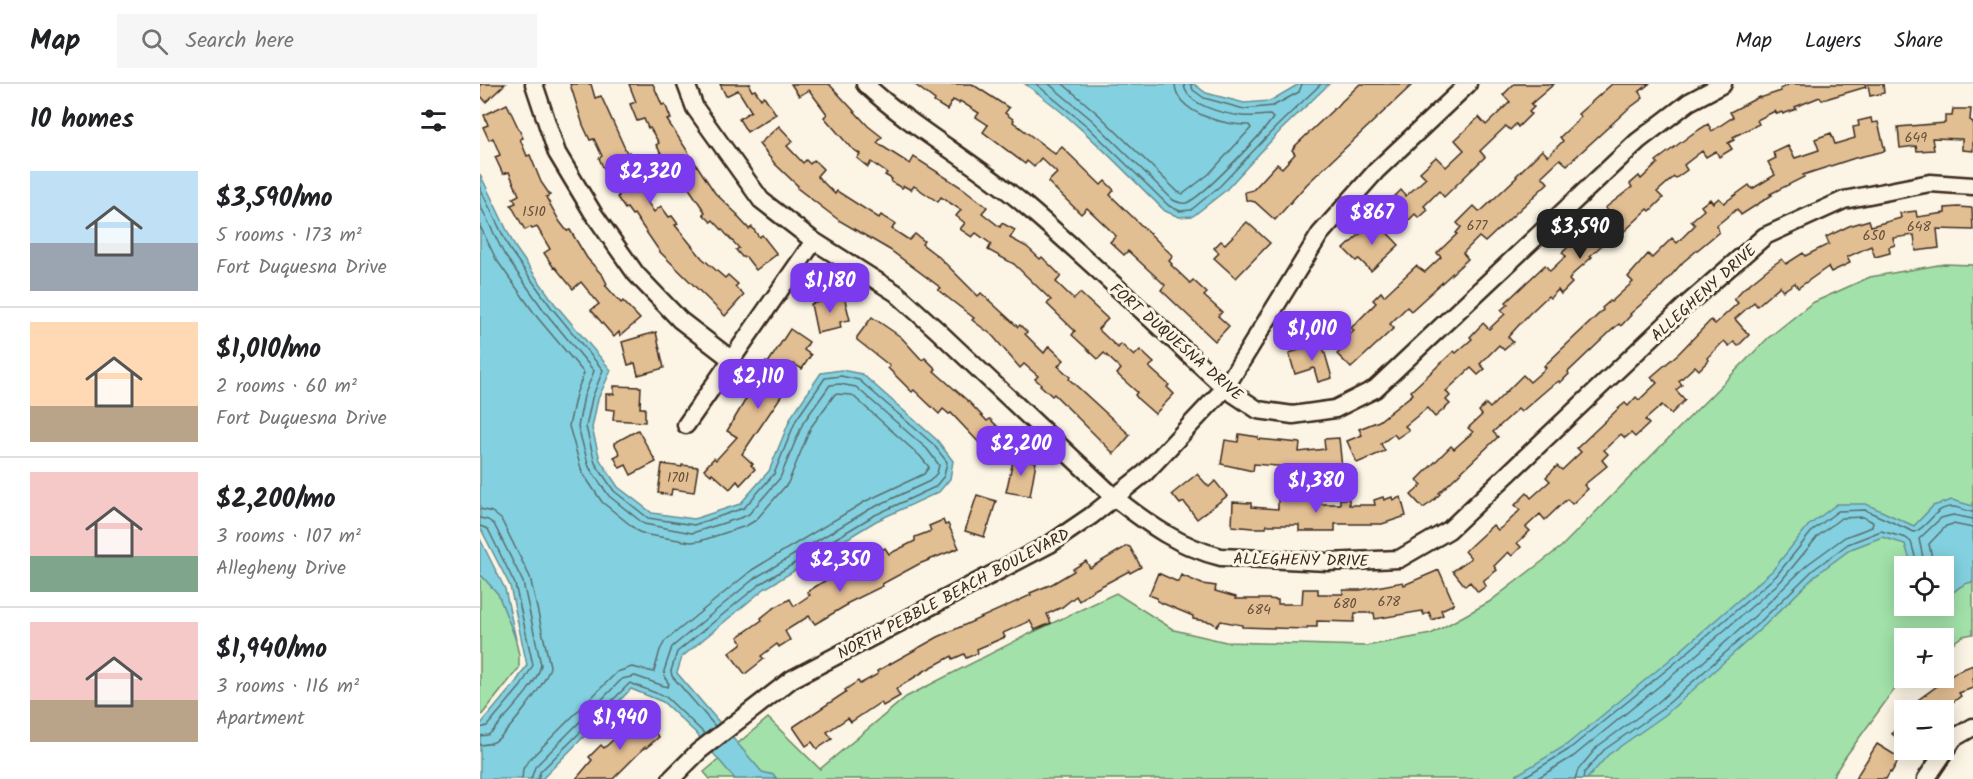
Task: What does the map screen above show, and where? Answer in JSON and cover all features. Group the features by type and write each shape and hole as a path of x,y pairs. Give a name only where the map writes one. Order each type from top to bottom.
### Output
{"street":[{"path":"534,84 557,153 593,213 636,274 681,320 732,360"},
{"name":"ALLEGHENY DRIVE","path":"686,84 695,108 761,200 814,241 896,293 1115,498 1175,540 1221,557 1328,562 1399,559 1449,530 1684,307 1765,236 1844,200 1930,183 1973,186"},
{"name":"FORT DUQUESNA DRIVE","path":"865,84 891,108 967,160 1025,205 1225,388 1258,410 1293,415 1335,409 1375,389 1638,141 1689,102 1723,84"},
{"name":"NORTH PEBBLE BEACH BOULEVARD","path":"682,775 699,751 792,679 1050,544 1115,498 1145,473 1225,388 1320,234 1377,170 1468,84"},
{"path":"686,425 814,241"},
{"path":"1926,779 1954,738 1973,727"}],"green space":[{"path":"1944,264 1973,265 1973,634 1963,636 1954,642 1954,628 1894,628 1896,688 1831,779 710,779 704,772 768,718 820,769 906,697 1027,635 1116,593 1174,630 1226,642 1366,646 1431,634 1489,602 1561,547 1768,338 1812,303 1870,277"},
{"path":"480,574 498,593 514,633 519,655 519,668 480,717"}],"water":[{"path":"1025,84 1194,84 1206,93 1244,103 1270,101 1299,84 1329,84 1281,130 1225,191 1193,216 1179,217 1165,211 1080,128"},
{"path":"480,174 515,247 555,304 611,370 598,399 592,428 600,460 618,487 652,513 694,519 740,504 769,471 791,417 821,373 841,370 862,374 937,440 953,461 950,479 939,492 876,521 764,589 682,657 677,673 762,772 774,775 777,779 735,779 696,733 663,702 631,689 542,779 480,779 480,725 516,682 527,665 510,586 480,527"},
{"path":"1952,500 1973,506 1973,582 1954,591 1954,556 1909,556 1905,544 1882,537 1851,549 1817,574 1765,625 1665,715 1608,755 1587,779 1510,779 1565,746 1672,658 1772,571 1808,526 1837,504 1866,504 1914,526 1933,506"},
{"path":"480,539 505,589 516,640 498,594 480,574"}],"building":[{"path":"480,84 505,84 486,102 480,95"},
{"path":"570,84 591,84 595,98 601,96 627,153 629,152 636,165 627,172 654,212 661,206 669,217 672,216 678,224 675,225 702,258 725,278 728,275 738,284 735,287 744,295 725,316 660,252 634,214 632,215 627,208 625,209 602,165 599,158 602,156 594,139 590,140 583,125"},
{"path":"629,84 653,84 671,119 667,120 715,193 749,229 752,227 759,237 762,235 777,254 756,270 746,257 742,257 736,250 739,248 713,220 711,222 703,214 705,212 667,156 664,158 656,145 659,143 644,119 637,121 630,104 636,102"},
{"path":"720,84 751,84 749,85 752,91 755,90 761,99 764,96 776,114 747,132 739,119 751,111 738,90 726,96"},
{"path":"791,84 829,84 868,126 882,137 877,143 910,164 914,157 964,189 987,207 982,213 1000,227 1002,223 1015,230 1010,238 1027,247 1040,259 1042,257 1061,276 1056,282 1074,299 1080,293 1108,319 1098,329 1118,348 1121,344 1134,356 1140,350 1154,363 1149,367 1169,385 1167,387 1174,394 1155,414 1138,399 1135,395 1137,392 1117,374 1121,369 1104,353 1098,359 1072,335 1075,331 1047,304 1051,300 1014,264 988,250 991,244 976,233 972,237 960,229 965,223 956,216 961,210 941,197 938,202 914,186 911,190 904,186 902,188 891,182 892,179 885,175 887,173 871,162 868,167 857,158 860,154 850,147 824,117 827,114 809,90 799,96"},
{"path":"914,84 972,84 1009,108 1005,113 1014,120 1013,122 1055,154 1062,147 1101,185 1105,181 1114,190 1110,195 1173,256 1169,261 1171,265 1190,283 1193,280 1207,293 1204,296 1222,312 1218,316 1229,326 1215,341 1161,290 1165,285 1128,251 1124,255 1110,242 1116,236 1106,226 1087,208 1081,214 1048,182 1057,173 1041,158 1034,167 1027,161 1025,164 983,132 988,125 976,117 979,113 960,101 959,103 953,100 947,110"},
{"path":"1360,84 1413,84 1307,184 1275,220 1255,202 1246,200 1245,192 1253,190 1277,164 1282,168 1295,154 1292,150 1295,146"},
{"path":"1514,84 1554,84 1531,104 1534,107 1529,112 1531,114 1518,127 1516,124 1510,130 1506,126 1480,151 1485,157 1444,197 1439,191 1424,206 1428,210 1419,218 1415,214 1406,223 1387,204 1401,190 1406,196 1426,178 1420,172 1436,157 1446,167 1464,150 1455,140 1479,117 1486,125 1510,102 1503,95"},
{"path":"1612,84 1649,84 1639,92 1643,98 1567,165 1560,159 1542,176 1548,183 1485,242 1479,237 1463,253 1468,259 1411,311 1407,307 1390,324 1394,328 1351,368 1337,354 1348,344 1344,340 1354,331 1351,328 1376,303 1373,300 1381,292 1384,296 1416,266 1425,272 1441,257 1437,253 1457,234 1461,227 1457,223 1474,206 1481,211 1542,150 1548,156 1563,141 1560,137 1581,117 1578,114"},
{"path":"1787,84 1865,84 1866,87 1822,100 1820,97 1783,114 1782,112 1777,114 1775,111 1757,120 1759,124 1733,137 1734,140 1728,143 1732,149 1719,157 1716,151 1706,157 1702,151 1684,165 1687,170 1676,178 1674,177 1657,192 1663,198 1650,211 1648,209 1614,241 1611,237 1590,256 1592,257 1573,274 1569,280 1572,283 1561,294 1558,290 1550,298 1548,296 1529,314 1508,337 1513,342 1504,350 1499,345 1480,364 1485,369 1478,375 1471,368 1446,391 1450,396 1446,400 1450,404 1435,417 1427,408 1405,426 1409,430 1397,438 1394,434 1381,444 1385,451 1357,463 1347,441 1362,435 1359,429 1379,421 1413,394 1411,391 1454,351 1456,353 1472,339 1470,337 1483,323 1489,329 1505,314 1501,310 1508,304 1506,302 1545,265 1550,271 1566,256 1562,253 1569,246 1567,244 1586,226 1592,232 1611,215 1605,208 1632,187 1630,184 1639,176 1641,179 1658,163 1656,161 1708,124 1712,131 1733,117 1730,112 1759,97 1781,91 1780,89"},
{"path":"1868,84 1883,84 1884,93 1870,96"},
{"path":"507,104 523,138 520,139 527,156 530,155 541,182 550,195 546,197 560,222 567,231 570,230 587,258 603,276 607,284 605,285 640,319 620,336 619,332 614,337 591,310 599,304 581,282 573,289 554,268 544,253 550,249 537,227 525,230 511,205 516,203 513,198 519,195 509,172 503,174 495,157 500,155 493,138 489,140 483,127 488,125 484,115"},
{"path":"1953,109 1971,109 1973,151 1962,150 1962,139 1932,138 1934,150 1917,151 1916,146 1900,148 1898,127 1945,123 1945,116 1952,116"},
{"path":"1871,118 1872,123 1878,122 1885,151 1803,175 1804,177 1770,194 1772,195 1741,215 1737,209 1717,225 1719,232 1683,262 1661,287 1630,314 1621,326 1619,324 1612,330 1568,372 1569,374 1560,383 1559,381 1550,387 1521,412 1518,409 1493,432 1498,437 1432,502 1423,508 1411,495 1422,485 1417,480 1451,446 1454,449 1473,432 1468,428 1482,415 1479,411 1486,404 1490,408 1523,375 1530,382 1546,368 1544,366 1603,310 1602,308 1633,282 1628,277 1648,254 1652,258 1672,238 1677,243 1695,225 1691,221 1704,210 1701,206 1710,199 1713,203 1719,198 1724,203 1749,185 1752,189 1775,175 1768,162 1776,158 1773,153 1788,146 1795,158 1819,150 1815,139 1831,133 1835,144 1855,138 1853,127 1859,126 1858,121"},
{"path":"779,126 793,141 787,146 803,163 806,160 810,164 814,160 823,169 817,176 835,194 837,191 879,218 881,215 895,224 892,229 909,240 915,234 924,241 922,244 939,257 978,296 981,293 1018,327 1020,325 1027,332 1025,334 1044,353 1049,346 1064,360 1058,366 1070,377 1069,379 1130,435 1114,454 1054,394 1052,396 1040,385 1035,379 1038,376 1024,364 1020,368 992,335 938,290 941,288 890,250 840,221 797,188 798,186 775,164 759,144"},
{"path":"1945,208 1972,208 1973,230 1937,229 1939,248 1916,251 1914,235 1893,238 1895,245 1889,247 1890,253 1875,257 1871,246 1847,257 1850,263 1831,272 1828,267 1798,288 1795,283 1783,291 1780,286 1757,306 1754,302 1735,319 1749,335 1738,346 1734,342 1729,346 1724,341 1699,370 1695,366 1679,381 1682,385 1676,390 1685,400 1671,414 1662,405 1645,420 1649,424 1635,437 1631,433 1625,438 1621,434 1604,450 1608,454 1602,460 1607,466 1584,485 1588,489 1572,504 1567,499 1545,520 1540,514 1526,527 1530,531 1517,543 1521,547 1512,556 1508,552 1494,566 1497,570 1483,581 1486,586 1478,592 1470,582 1465,586 1453,571 1471,558 1465,551 1493,525 1498,530 1507,523 1520,510 1515,505 1527,493 1531,498 1550,481 1546,477 1557,466 1562,470 1581,452 1577,448 1625,403 1628,406 1636,397 1639,400 1657,383 1651,377 1679,353 1711,320 1715,324 1738,303 1734,299 1769,268 1782,259 1786,264 1803,253 1805,256 1829,244 1826,237 1849,226 1869,220 1871,226 1901,218 1900,213 1916,211 1917,217 1945,213"},
{"path":"1375,220 1399,245 1371,271 1344,249"},
{"path":"1247,222 1270,243 1236,278 1214,258 1219,253 1214,248 1221,241 1225,244"},
{"path":"844,296 850,320 840,322 841,328 817,333 811,304"},
{"path":"872,317 901,337 922,360 925,358 936,369 934,371 987,421 990,419 1002,431 984,448 951,413 943,409 939,414 914,390 912,392 888,368 890,366 857,340"},
{"path":"790,329 809,342 804,350 811,355 802,369 794,364 780,384 786,389 742,454 755,469 740,485 737,481 730,489 704,469 714,458 716,460 737,437 727,431 749,394 747,393 759,376 757,374 766,362 768,363"},
{"path":"656,332 664,368 638,375 635,363 628,365 622,342"},
{"path":"1322,343 1332,378 1318,382 1314,368 1295,374 1289,353"},
{"path":"614,386 641,387 640,408 645,408 645,422 613,420 614,410 606,409 606,394 614,394"},
{"path":"638,430 656,462 631,475 626,465 620,468 614,457 620,454 614,443"},
{"path":"1239,434 1258,437 1258,439 1300,443 1299,452 1325,449 1324,439 1339,438 1342,468 1336,469 1337,475 1323,476 1323,473 1309,474 1308,469 1254,464 1253,471 1221,464 1225,440 1238,442"},
{"path":"1014,457 1036,462 1030,496 1006,492"},
{"path":"662,464 698,467 694,492 672,489 671,495 658,493"},
{"path":"1197,474 1209,487 1215,481 1227,496 1197,519 1184,502 1180,504 1172,494"},
{"path":"1289,492 1302,492 1303,498 1314,498 1314,504 1340,504 1340,499 1349,499 1349,505 1375,505 1374,500 1383,497 1384,500 1392,497 1393,500 1401,497 1406,516 1382,524 1335,524 1335,531 1299,531 1299,525 1267,525 1266,528 1232,526 1233,502 1251,503 1251,507 1278,509 1278,498 1287,498"},
{"path":"977,495 996,501 984,537 965,531"},
{"path":"943,520 945,525 948,524 959,548 919,564 882,584 883,586 846,604 815,624 809,616 785,631 790,640 779,647 777,644 761,656 764,659 745,674 729,653 742,643 738,637 762,620 761,618 772,609 790,599 794,606 810,595 807,592 837,573 853,564 856,571 877,559 874,554 885,548 889,554 915,541 915,537 931,531 929,526"},
{"path":"1127,546 1130,547 1141,567 1092,591 1079,601 1076,596 1062,607 1047,614 1051,623 1035,630 1030,621 1003,633 1005,637 977,649 978,653 966,658 964,654 953,659 952,656 926,670 896,689 900,696 883,706 881,702 851,722 848,718 827,732 832,739 817,749 812,742 806,746 793,727 846,692 845,690 858,681 860,684 878,674 877,671 938,637 1031,595 1030,593 1052,584 1086,561 1090,568"},
{"path":"1439,570 1454,604 1441,610 1443,615 1432,620 1429,612 1424,615 1422,611 1375,619 1374,613 1355,613 1354,622 1317,621 1317,627 1307,627 1307,629 1242,627 1242,625 1221,621 1217,626 1211,622 1193,619 1193,616 1157,601 1157,598 1149,595 1158,573 1178,582 1181,575 1202,584 1216,586 1215,591 1236,597 1235,599 1268,599 1278,600 1278,604 1302,604 1303,589 1318,589 1318,594 1343,594 1343,590 1360,590 1403,582 1404,585"},
{"path":"1973,665 1973,688 1959,693 1961,696 1954,701 1918,700 1935,688 1954,688 1954,674"},
{"path":"639,716 659,737 645,747 613,779 576,779 592,760 589,757 601,745 604,748 621,733 617,729 628,719 632,723"},
{"path":"1877,744 1894,754 1894,760 1899,760 1886,779 1855,779"}]}
